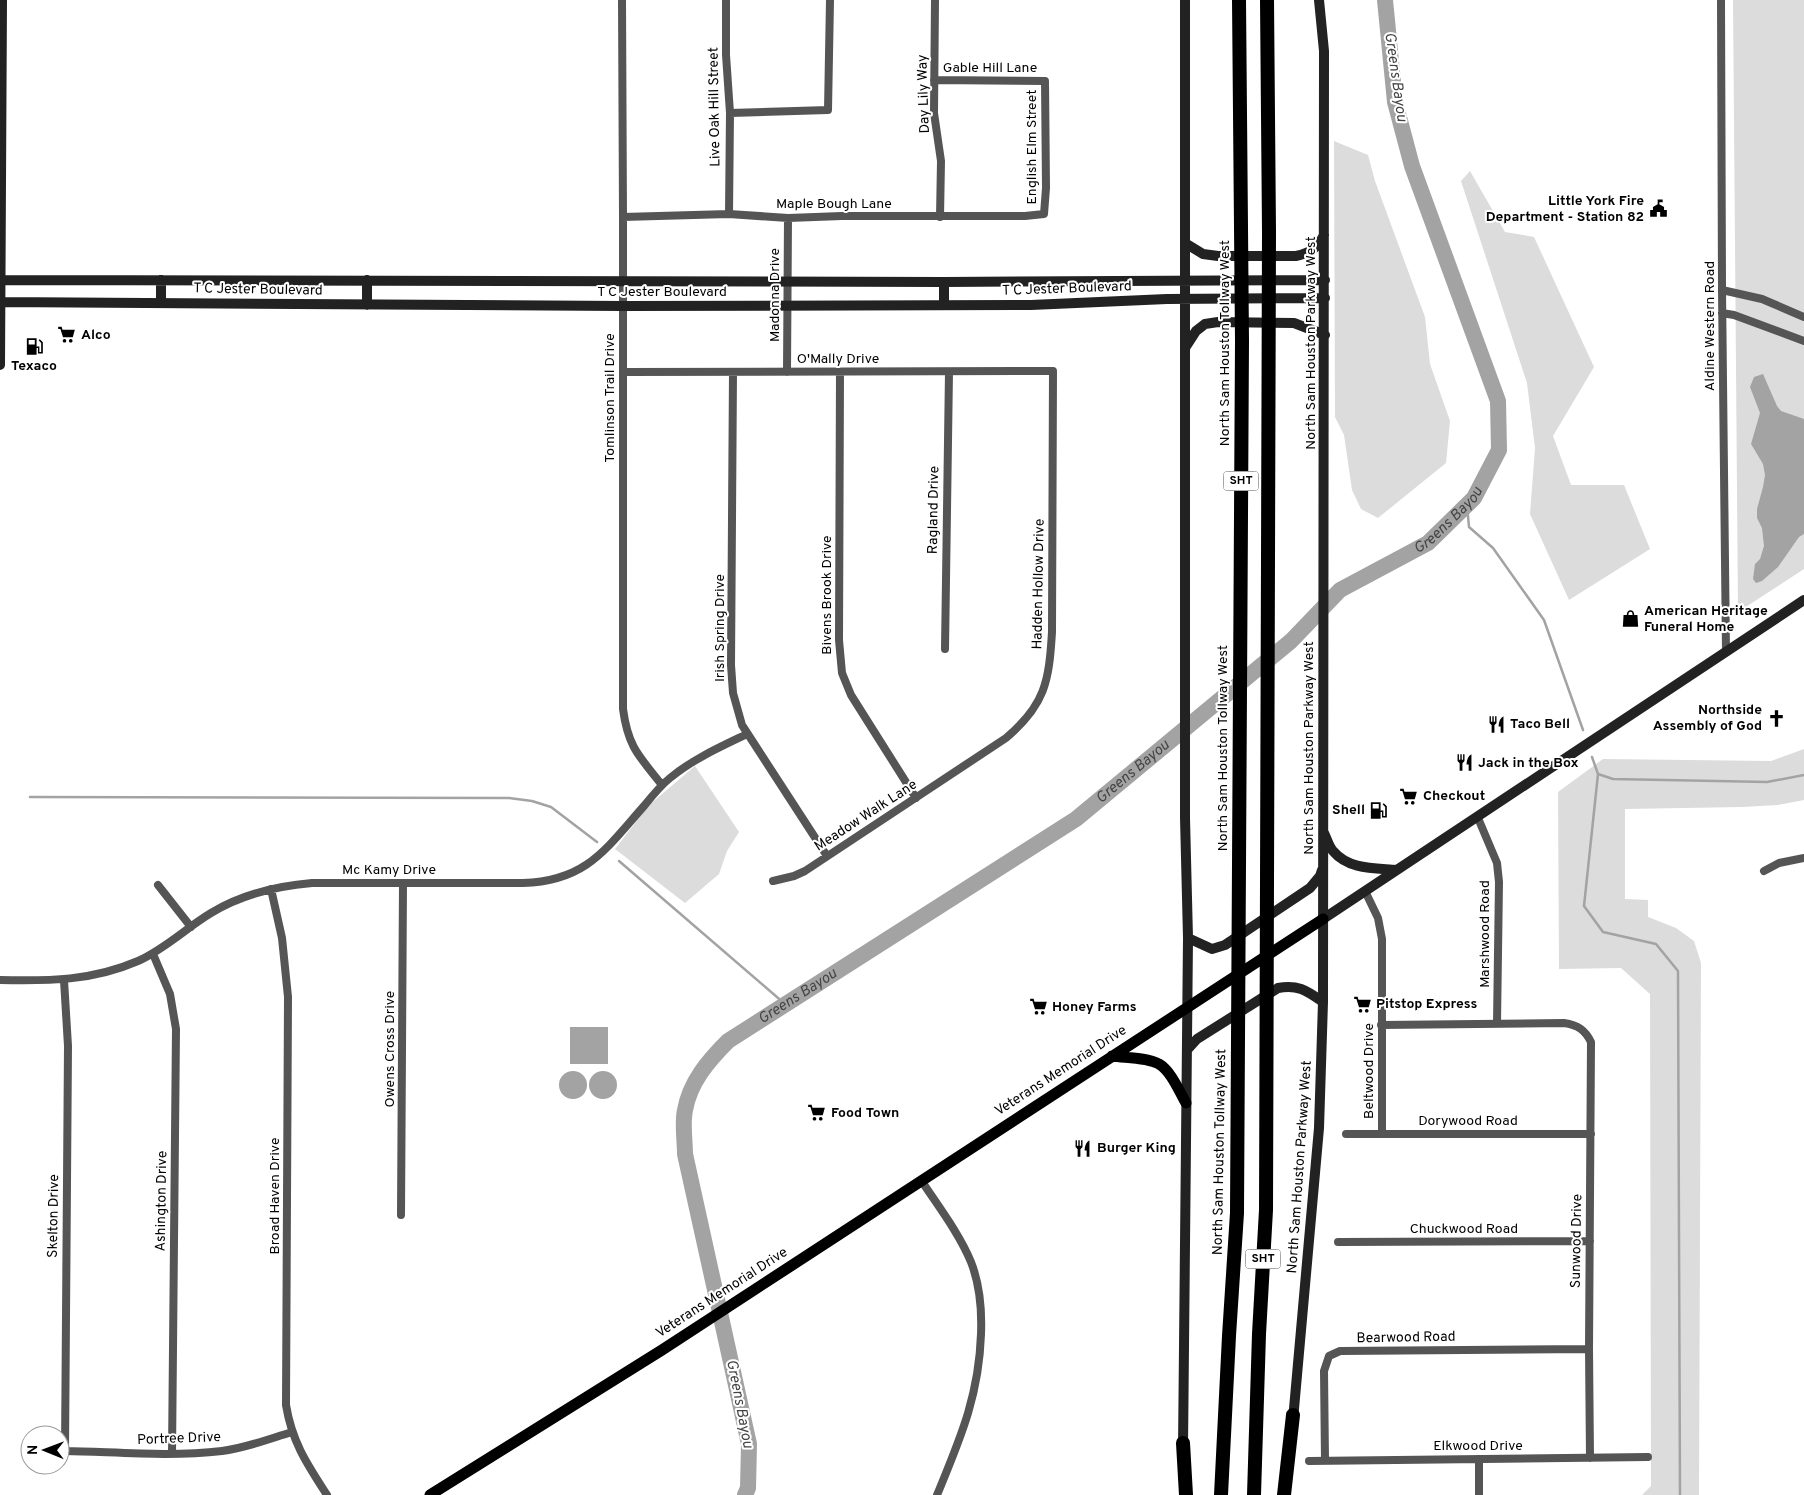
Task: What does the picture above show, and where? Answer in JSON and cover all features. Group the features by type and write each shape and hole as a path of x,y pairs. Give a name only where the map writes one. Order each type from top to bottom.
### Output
{"highway":[{"name":"North Sam Houston Tollway West","path":"1221,1495 1237,1214 1242,341 1239,0"},
{"name":"SHT","path":"1254,1495 1259,1334 1266,1210 1269,341 1267,0"},
{"path":"1284,1495 1293,1415"},
{"path":"1183,1443 1184,1495"}],"main road":[{"path":"0,364 2,0"},
{"path":"1183,1443 1188,938 1184,818 1185,0"},
{"name":"North Sam Houston Parkway West","path":"1289,1495 1293,1415 1319,1137 1323,1002 1325,280 1324,51 1319,0"},
{"path":"1185,243 1204,254 1218,256 1296,256 1309,253 1318,246 1324,233"},
{"name":"T C Jester Boulevard","path":"0,280 623,282 1325,280"},
{"path":"161,280 161,303"},
{"path":"367,280 367,306"},
{"path":"944,282 944,305"},
{"name":"T C Jester Boulevard","path":"0,302 367,306 1031,305 1185,299 1325,298"},
{"path":"1185,348 1196,331 1205,324 1218,322 1294,323 1324,335"},
{"name":"Veterans Memorial Drive","path":"430,1495 695,1328 1323,919 1804,600"},
{"path":"1323,830 1332,850 1344,861 1358,867 1397,870"},
{"path":"1188,938 1212,949 1225,945 1310,888 1320,876 1323,868"},
{"path":"1187,1050 1197,1039 1278,988 1290,985 1309,992 1323,1002"},
{"path":"1112,1056 1159,1064 1167,1072 1186,1103"}],"street":[{"name":"Tomlinson Trail Drive","path":"622,0 624,217 623,709 626,728 636,753 662,785"},
{"name":"Live Oak Hill Street","path":"726,0 726,55 730,112 729,214"},
{"path":"730,112 828,110 830,0"},
{"name":"Day Lily Way","path":"934,0 934,112 941,161 940,217"},
{"name":"Aldine Western Road","path":"1721,0 1726,652"},
{"name":"Gable Hill Lane","path":"934,80 1045,81"},
{"name":"English Elm Street","path":"1044,214 1046,188 1045,81"},
{"name":"Maple Bough Lane","path":"624,217 729,214 788,218 842,216 940,217 1044,214"},
{"name":"Madonna Drive","path":"787,372 788,218"},
{"path":"1722,290 1762,299 1804,317"},
{"path":"1722,313 1734,314 1804,341"},
{"name":"O'Mally Drive","path":"623,372 1053,371"},
{"name":"Hadden Hollow Drive","path":"970,762 1006,738 1028,718 1042,695 1048,677 1052,632 1053,371"},
{"name":"Irish Spring Drive","path":"733,372 731,680 737,710 747,734 827,856"},
{"name":"Bivens Brook Drive","path":"840,372 839,630 842,673 851,695 916,798"},
{"name":"Ragland Drive","path":"945,649 949,372"},
{"name":"Mc Kamy Drive","path":"0,980 64,980 104,973 128,965 153,954 211,913 232,902 271,889 312,883 548,882 564,877 592,862 662,785 690,763 747,734"},
{"name":"Meadow Walk Lane","path":"773,881 794,876 970,762"},
{"name":"Marshwood Road","path":"1478,818 1497,863 1499,882 1496,1024"},
{"path":"1764,871 1779,862 1804,858"},
{"name":"Owens Cross Drive","path":"401,1215 403,882"},
{"path":"158,885 191,927"},
{"name":"Broad Haven Drive","path":"271,889 283,946 288,997 286,1405 292,1432 302,1456 327,1495"},
{"name":"Beltwood Drive","path":"1365,891 1378,918 1382,939 1382,1134"},
{"name":"Ashington Drive","path":"153,954 170,994 176,1029 172,1454"},
{"name":"Skelton Drive","path":"64,980 68,1046 65,1425"},
{"path":"1381,1025 1496,1024"},
{"name":"Sunwood Drive","path":"1496,1024 1573,1024 1580,1027 1591,1042 1590,1458"},
{"name":"Dorywood Road","path":"1346,1134 1591,1134"},
{"path":"921,1180 958,1237 970,1262 978,1287 981,1310 980,1352 972,1403 937,1495"},
{"name":"Chuckwood Road","path":"1338,1242 1590,1241"},
{"name":"Bearwood Road","path":"1325,1460 1324,1371 1329,1356 1340,1351 1589,1348"},
{"name":"Portree Drive","path":"70,1451 172,1454 223,1451 255,1444 292,1432"},
{"name":"Elkwood Drive","path":"1308,1460 1648,1458"},
{"path":"1479,1459 1479,1495"}],"shaded area":[{"path":"1733,0 1804,0 1804,569 1738,612"},
{"path":"1334,141 1368,155 1375,181 1425,317 1430,364 1450,421 1446,463 1378,518 1361,509 1352,490 1344,435 1335,417"},
{"path":"1470,171 1505,232 1534,237 1594,367 1553,436 1571,485 1624,485 1650,549 1569,600 1530,514 1535,448 1527,383 1461,181"},
{"path":"1763,374 1781,411 1804,419 1804,534 1799,537 1778,567 1762,581 1756,583 1753,579 1755,564 1760,559 1764,546 1762,528 1757,518 1757,509 1765,475 1763,464 1751,444 1760,413 1750,387 1754,377"},
{"path":"1804,749 1804,800 1778,805 1742,807 1625,809 1625,899 1648,900 1648,917 1676,928 1694,941 1701,963 1699,1495 1642,1495 1651,1486 1650,994 1621,968 1559,969 1558,792 1603,759 1771,761"},
{"path":"695,766 739,832 727,851 719,874 685,903 615,849 649,805"},
{"path":"570,1027 608,1027 608,1064 570,1064"},
{"path":"573,1071 583,1075 587,1085 583,1095 573,1099 563,1095 559,1085 563,1075"},
{"path":"603,1071 613,1075 617,1085 613,1095 603,1099 593,1095 589,1085 593,1075"}],"waterway":[{"name":"Greens Bayou","path":"745,1495 748,1488 749,1444 685,1154 684,1115 687,1100 701,1072 728,1041 1076,819 1291,641 1340,590 1428,543 1474,498 1499,450 1498,401 1412,166 1395,102 1385,0"},
{"path":"1467,505 1469,527 1493,548 1544,620 1583,730"},
{"path":"1592,757 1598,774 1584,906 1603,932 1656,944 1678,971 1680,1495"},
{"path":"1598,774 1613,779 1767,782 1804,775"},
{"path":"30,797 509,798 532,801 551,807 597,842"},
{"path":"619,861 785,1004"}],"place":[{"name":"Little York Fire Department - Station 82","path":"1658,209"},
{"name":"Alco","path":"67,335"},
{"name":"Texaco","path":"34,346"},
{"name":"American Heritage Funeral Home","path":"1630,619"},
{"name":"Northside Assembly of God","path":"1776,718"},
{"name":"Taco Bell","path":"1496,724"},
{"name":"Jack in the Box","path":"1464,763"},
{"name":"Checkout","path":"1409,796"},
{"name":"Shell","path":"1379,810"},
{"name":"Pitstop Express","path":"1362,1004"},
{"name":"Honey Farms","path":"1038,1007"},
{"name":"Food Town","path":"817,1113"},
{"name":"Burger King","path":"1083,1148"}]}
